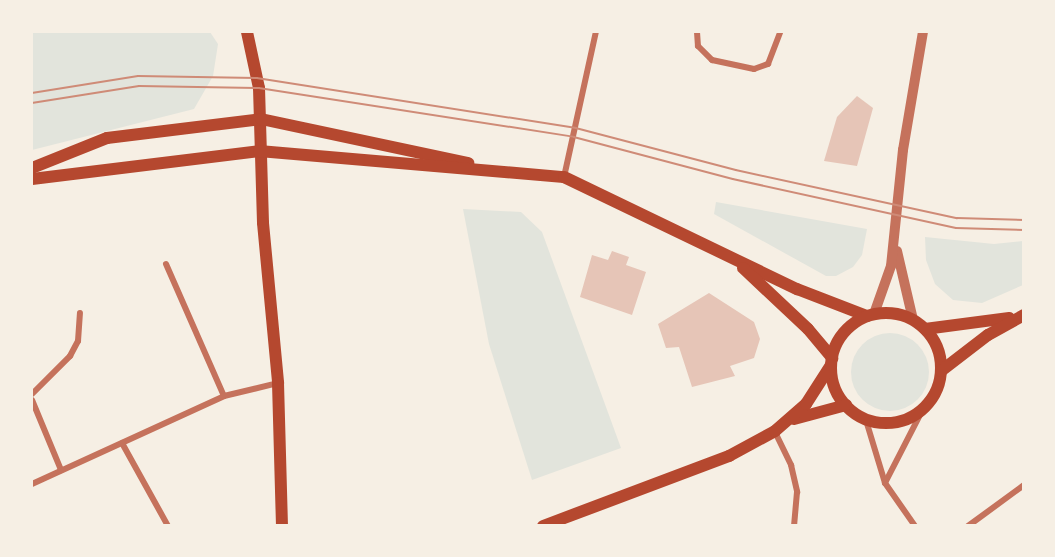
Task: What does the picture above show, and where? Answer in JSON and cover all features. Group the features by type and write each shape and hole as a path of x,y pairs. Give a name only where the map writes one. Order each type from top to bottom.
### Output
{"main road":[{"path":"247,32 259,88 261,119 259,151 278,383 282,525"},
{"path":"32,168 107,138 261,119 522,175"},
{"path":"32,179 259,151 564,177 729,256 796,289 871,315 898,314 913,320 925,329 938,348 941,371 933,398 923,409 892,423 865,417 846,405 833,379 832,361 808,329 729,256"},
{"path":"543,525 729,456 775,431 790,420 832,361 842,335 871,315"},
{"path":"925,329 974,326 1023,315"},
{"path":"941,371 988,335 1023,315"},
{"path":"790,420 846,405"}],"street":[{"path":"564,177 596,32"},
{"path":"697,32 698,45 712,60 754,69 768,64 780,32"},
{"path":"871,315 886,285 895,239 903,150 923,32"},
{"path":"895,239 913,320"},
{"path":"166,264 224,396"},
{"path":"32,394 70,356 78,341 80,313"},
{"path":"32,484 224,396 278,383"},
{"path":"32,400 61,470"},
{"path":"885,483 923,409"},
{"path":"865,417 885,483 915,525"},
{"path":"775,431 791,465 796,492 794,525"},
{"path":"122,443 168,525"},
{"path":"968,525 1023,485"}],"shaded area":[{"path":"32,32 210,32 218,44 213,76 194,109 32,150"},
{"path":"716,202 867,229 862,255 853,267 836,276 826,276 714,214"},
{"path":"463,209 521,212 542,232 621,448 532,480 489,344"},
{"path":"925,237 994,244 1023,241 1023,285 982,303 953,300 935,284 926,260"},
{"path":"890,333 905,336 918,344 926,357 929,372 926,387 918,400 905,408 890,411 875,408 862,400 854,387 851,372 854,357 862,344 875,336"}],"building":[{"path":"857,96 873,108 857,166 824,161 837,117"},
{"path":"612,251 629,257 626,265 646,272 632,315 580,297 592,255 608,260"},
{"path":"709,293 754,322 760,339 754,358 730,366 735,376 692,387 679,347 666,348 658,324"}],"tram line":[{"path":"32,93 138,76 257,78 576,128 736,170 957,218 1024,220"},
{"path":"32,103 139,86 259,88 574,137 733,179 956,228 1024,230"}]}
